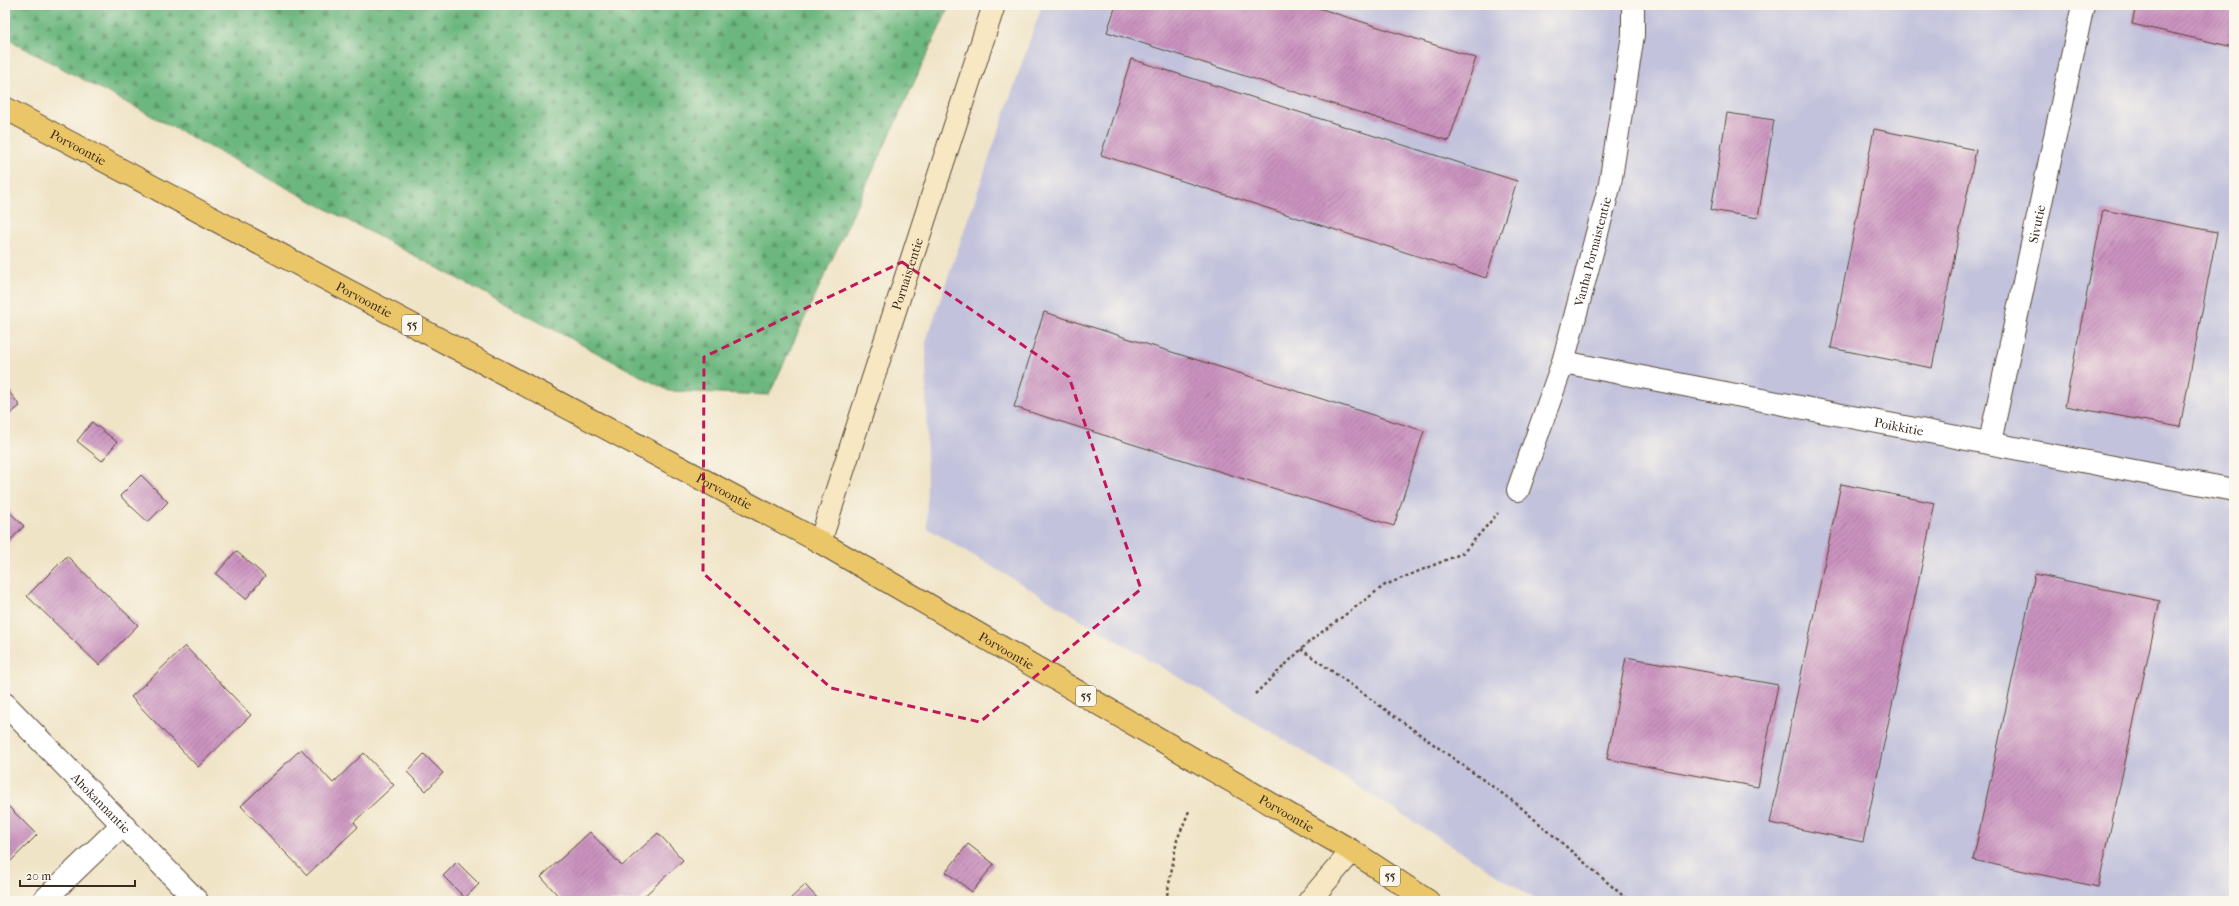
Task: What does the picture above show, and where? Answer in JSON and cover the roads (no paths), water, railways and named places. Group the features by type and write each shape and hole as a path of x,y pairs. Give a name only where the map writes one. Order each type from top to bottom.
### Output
{"main road":[{"name":"Porvoontie","path":"5,108 820,542 1352,851 1428,901"}],"street":[{"name":"Pornaistentie","path":"820,542 994,5"},
{"name":"Vanha Pornaistentie","path":"1518,490 1563,362 1610,184 1633,35 1633,5"},
{"name":"Sivutie","path":"1990,442 2083,5"},
{"name":"Poikkitie","path":"1563,362 1990,442 2234,490"},
{"name":"Ahokannantie","path":"5,704 197,901"},
{"path":"43,901 123,824"},
{"path":"1309,901 1352,851"}]}
